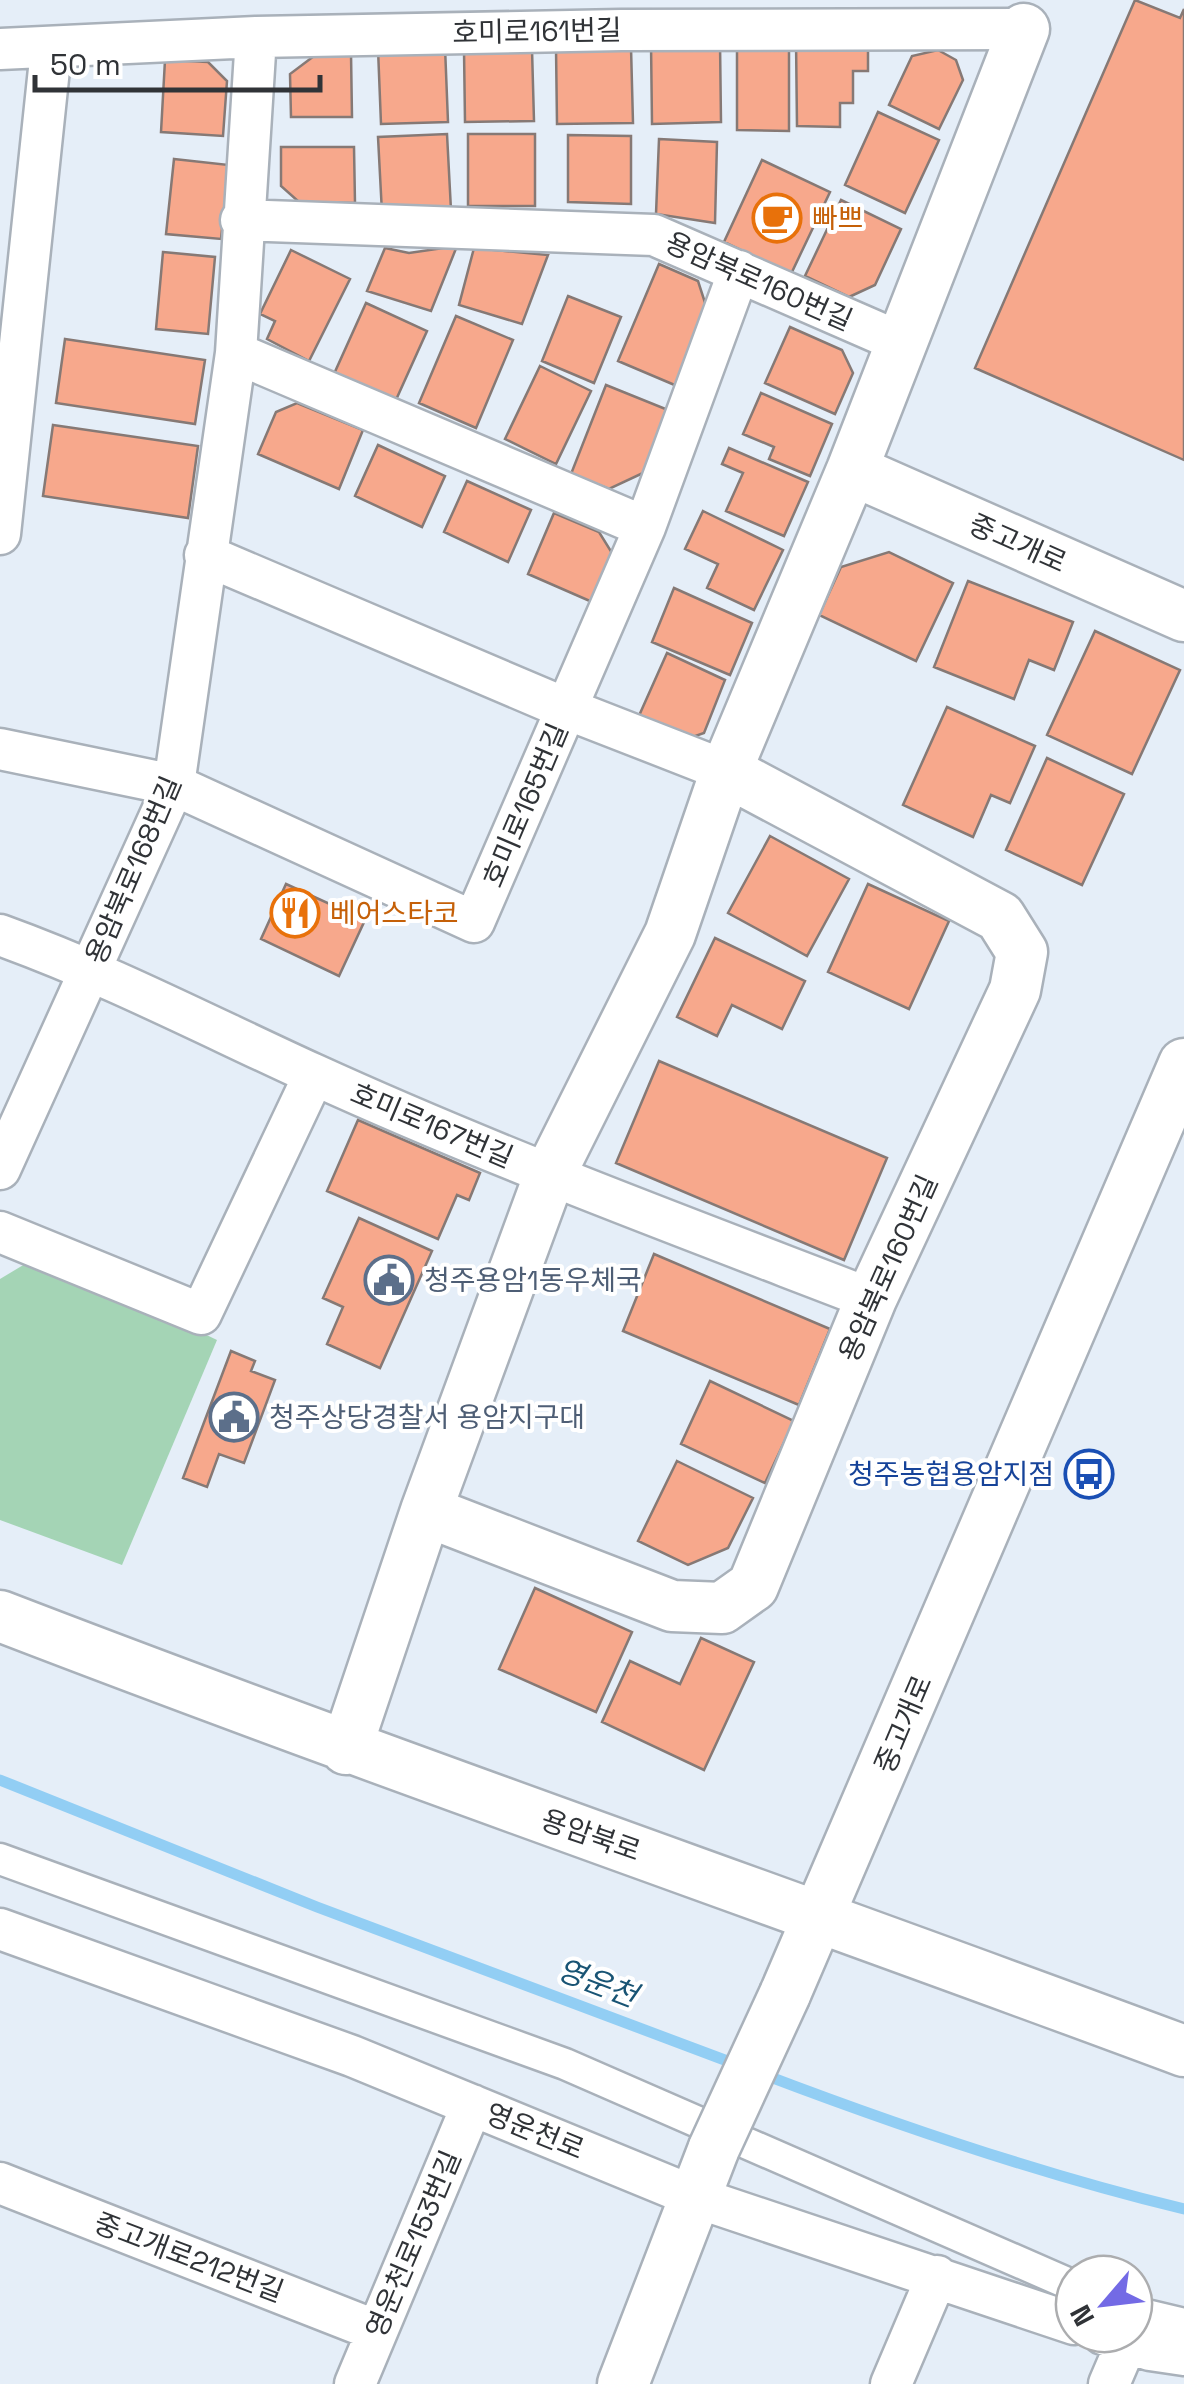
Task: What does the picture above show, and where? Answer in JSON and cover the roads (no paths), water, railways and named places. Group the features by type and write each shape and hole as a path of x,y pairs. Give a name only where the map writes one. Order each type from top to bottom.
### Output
{"street":[{"name":"호미로161번길","path":"0,49 51,50 256,37 622,30 1024,29"},
{"path":"346,1749 426,1511 550,1174 670,934 726,770 852,470 1024,29"},
{"name":"용암북로168번길","path":"0,1169 174,785 236,353 241,220 256,37"},
{"path":"0,534 51,50"},
{"name":"용암북로160번길","path":"241,220 654,235 902,343"},
{"name":"호미로165번길","path":"0,749 174,785 474,922 645,527 738,272"},
{"path":"236,353 645,527"},
{"name":"중고개로","path":"852,470 1184,616"},
{"path":"205,554 566,709 726,770"},
{"name":"용암북로160번길","path":"426,1511 672,1606 722,1608 754,1586 871,1299 1015,990 1022,952 1000,917 726,770"},
{"name":"호미로167번길","path":"0,935 92,968 314,1075 550,1174 871,1299"},
{"name":"중고개로","path":"623,2384 714,2148 822,1916 1184,1064"},
{"path":"0,1232 201,1314 314,1075"},
{"name":"용암북로","path":"0,1616 346,1749 822,1916 1184,2051"},
{"path":"0,1859 566,2064 1054,2277"},
{"name":"영운천로","path":"0,1929 352,2056 695,2196 1054,2317"},
{"name":"영운천로153번길","path":"355,2384 472,2105"},
{"name":"중고개로212번길","path":"0,2184 377,2331"},
{"path":"891,2384 937,2276"},
{"path":"1154,2326 1184,2324"},
{"path":"1154,2343 1184,2355"},
{"path":"1109,2384 1116,2354"}],"waterway":[{"name":"영운천","path":"0,1780 317,1907 738,2065"},
{"name":"영운천","path":"760,2073 970,2148 1184,2209"}],"place":[{"name":"빠쁘","path":"777,218"},
{"name":"베어스타코","path":"295,913"},
{"name":"청주용암1동우체국","path":"389,1280"},
{"name":"청주상당경찰서 용암지구대","path":"234,1417"},
{"name":"청주농협용암지점","path":"1089,1474"}]}
